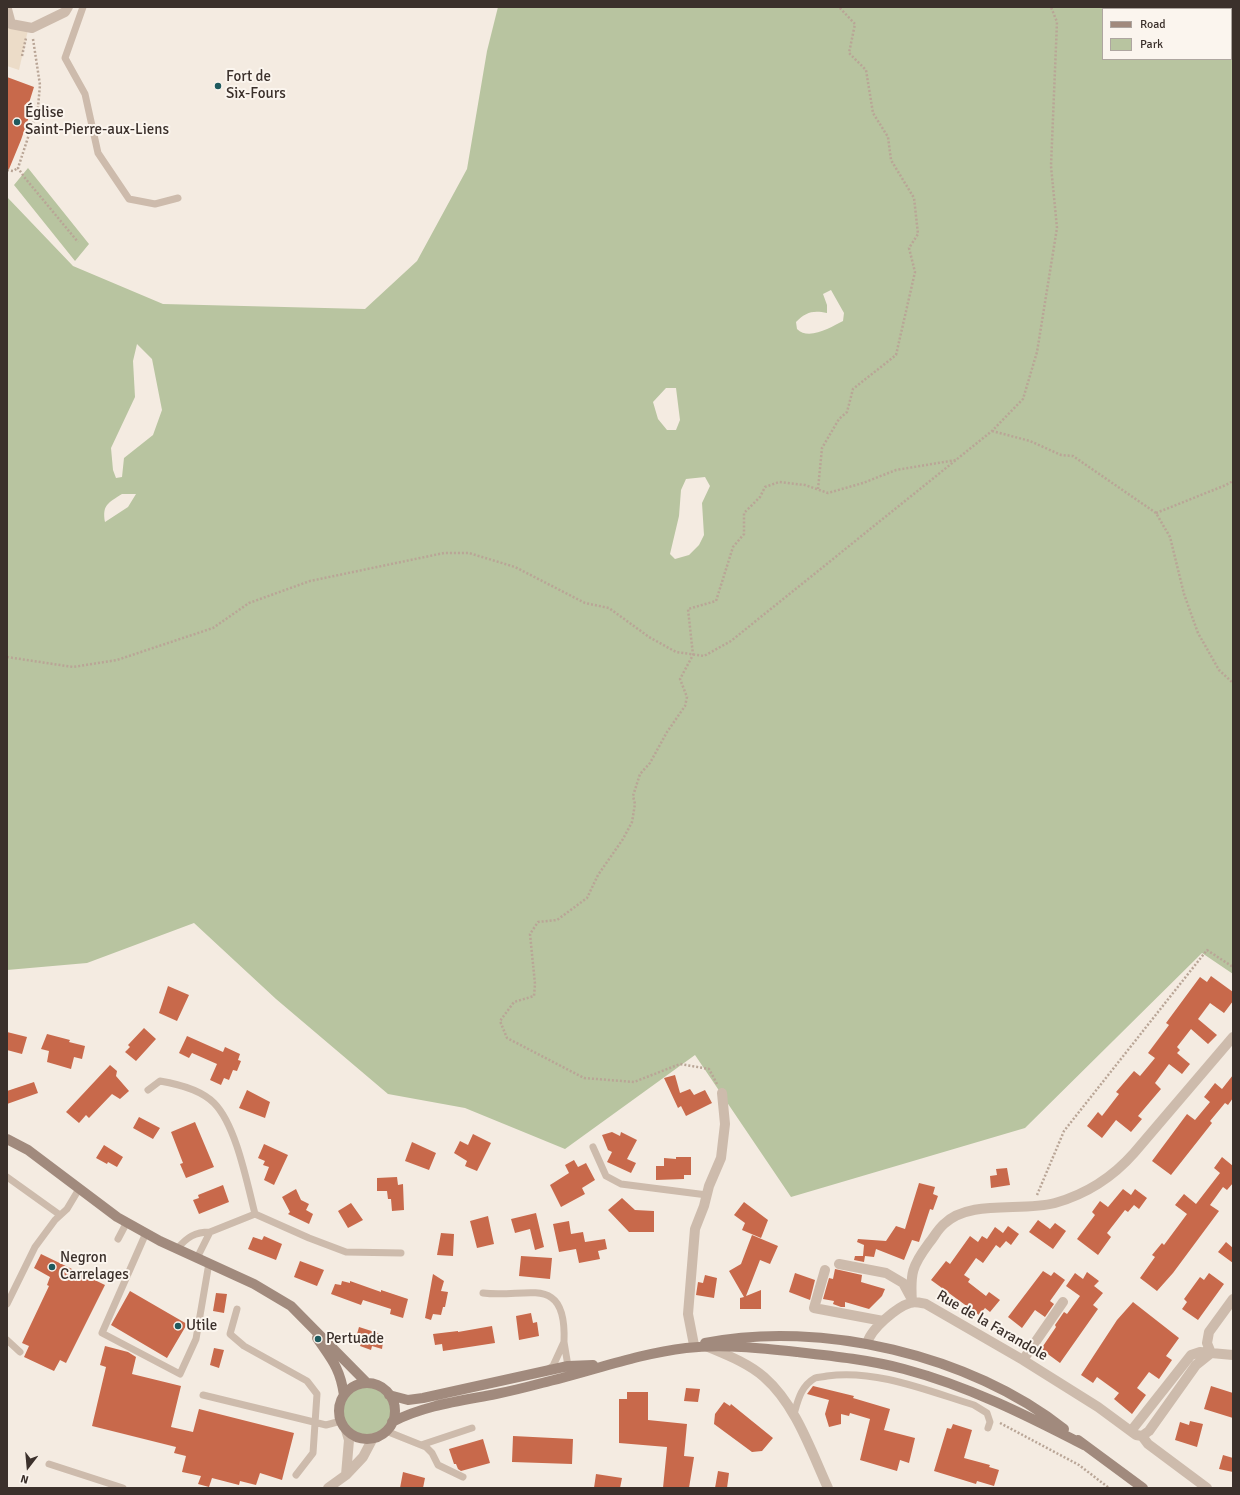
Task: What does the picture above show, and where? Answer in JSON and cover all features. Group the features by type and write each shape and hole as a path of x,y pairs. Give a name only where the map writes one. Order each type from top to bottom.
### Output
{"main road":[{"path":"7,1139 28,1150 79,1189 127,1222 146,1233 274,1295 304,1318 367,1383"},
{"path":"304,1318 337,1366 341,1377 344,1395"},
{"path":"392,1422 410,1413 443,1403 499,1393 556,1380 605,1365 731,1338 761,1335 832,1338 868,1344 952,1368 978,1378 1031,1405 1143,1488"},
{"path":"690,1347 776,1349 866,1361 904,1369 991,1399 1029,1416 1084,1445"},
{"path":"389,1395 408,1400 423,1398 568,1366 605,1365"},
{"path":"367,1383 380,1386 389,1395 394,1408 392,1422 386,1431 373,1438 358,1437 343,1425 339,1408 344,1395 354,1386 367,1383"}],"street":[{"path":"7,9 11,24 30,28 65,12 68,7"},
{"name":"Rue de la Farandole","path":"1207,1488 1148,1444 1142,1436 1131,1431 1098,1407 940,1310 926,1304 912,1302 911,1279 915,1263 944,1224 960,1213 979,1208 1032,1206 1055,1203 1080,1195 1102,1183 1134,1153 1233,1037"},
{"path":"690,1347 688,1314 695,1229 721,1158 725,1124 722,1093"},
{"path":"839,1264 886,1273 903,1283 912,1302 901,1306 883,1321 868,1339 868,1344"},
{"path":"825,1270 814,1308 883,1321"},
{"path":"1211,1353 1207,1343 1209,1332 1233,1299"},
{"path":"1023,1360 1063,1302"},
{"path":"708,1347 735,1358 764,1377 778,1391 794,1414 828,1488"},
{"path":"1131,1431 1185,1360 1191,1355 1200,1352 1233,1355"},
{"path":"1142,1436 1149,1431 1196,1366 1211,1353"},
{"path":"343,1425 349,1440 346,1475"},
{"path":"328,1488 346,1475 363,1457 373,1438"}],"lane":[{"path":"83,7 65,58 85,94 98,152 129,199 155,204 178,198"},
{"path":"148,1090 160,1081 172,1083 193,1090 214,1102 224,1118 236,1146 255,1214"},
{"path":"593,1146 606,1176 621,1184 707,1195"},
{"path":"7,1177 60,1215"},
{"path":"7,1304 35,1247 60,1215 67,1209 79,1189"},
{"path":"177,1248 186,1238 200,1232 210,1232 255,1214 309,1238 346,1252 400,1253"},
{"path":"118,1239 127,1222"},
{"path":"197,1258 210,1232"},
{"path":"146,1233 102,1333 180,1374 196,1339 209,1263"},
{"path":"483,1293 500,1295 518,1292 540,1292 554,1300 562,1312 565,1329 564,1342 568,1366 556,1380"},
{"path":"237,1310 230,1334 244,1346 307,1381 317,1394 313,1454 296,1475"},
{"path":"7,1340 20,1352"},
{"path":"547,1370 553,1366 564,1342"},
{"path":"794,1414 798,1398 804,1387 816,1378 842,1374 875,1378 974,1405 987,1413 989,1418 988,1428"},
{"path":"204,1395 326,1425 343,1425"},
{"path":"421,1445 472,1428"},
{"path":"386,1431 421,1445 432,1453 438,1465 463,1477"},
{"path":"48,1464 123,1488"}],"path":[{"path":"818,489 822,448 838,419 847,412 854,389 896,355 916,272 909,248 918,234 914,198 891,160 888,137 873,113 866,70 849,53 855,24 839,7"},
{"path":"7,657 73,667 117,660 213,628 249,603 310,581 444,553 469,553 515,568 585,603 609,608 649,637 676,652 704,656 732,641 992,431 1023,399 1037,352 1057,228 1051,166 1057,22 1051,7"},
{"path":"22,56 30,28"},
{"path":"7,170 13,171 18,168 38,107 40,85 30,28"},
{"path":"18,168 78,242"},
{"path":"992,431 1030,441 1061,455 1073,456 1156,512 1170,537 1184,594 1198,633 1219,670 1233,683"},
{"path":"722,1093 709,1069 680,1064 634,1082 584,1078 507,1038 500,1021 514,1002 534,996 535,984 530,934 538,922 557,920 587,898 598,875 606,866 632,822 635,804 633,796 640,774 650,763 667,732 685,706 687,697 680,679 693,655 688,609 716,601 733,547 744,534 744,512 760,497 765,487 779,482 805,485 828,493 863,483 896,470 957,460"},
{"path":"1156,512 1233,481"},
{"path":"1032,1206 1064,1131 1208,950 1233,967"},
{"path":"1226,962 1233,963"},
{"path":"989,1418 1079,1465 1109,1488"}],"green space":[{"path":"498,7 1233,7 1233,974 1202,953 1025,1128 791,1197 695,1055 565,1149 465,1108 388,1094 276,999 194,923 87,963 7,970 7,197 73,266 163,304 365,309 417,261 467,169 487,51","holes":["831,290 844,313 843,321 820,332 808,334 797,329 796,322 807,314 814,312 827,313 827,305 823,294","137,344 152,359 162,410 153,435 124,458 122,477 116,478 113,470 111,448 135,397 133,361","666,388 676,388 680,420 676,430 667,430 658,419 653,402","705,477 710,486 702,503 704,535 699,545 689,555 675,559 670,554 679,516 681,490 686,479","122,494 136,494 128,507 105,522 105,508 110,502"]},
{"path":"28,168 89,244 75,261 14,185"},
{"path":"367,1383 378,1385 387,1391 393,1400 395,1411 393,1422 387,1431 378,1437 367,1439 356,1437 347,1431 341,1422 339,1411 341,1400 347,1391 356,1385"}],"shaded area":[{"path":"7,25 28,30 19,70 7,66"}],"building":[{"name":"Église Saint-Pierre-aux-Liens","path":"7,77 34,87 29,103 33,105 7,174"},
{"path":"1211,976 1233,992 1233,1001 1224,1013 1210,1003 1198,1019 1217,1035 1208,1044 1191,1029 1177,1047 1180,1050 1177,1053 1190,1064 1182,1074 1169,1064 1155,1083 1161,1089 1138,1116 1142,1119 1131,1132 1116,1120 1102,1138 1087,1126 1098,1112 1102,1116 1119,1094 1116,1092 1134,1071 1140,1076 1155,1058 1148,1053 1169,1025 1166,1023 1200,977 1207,982"},
{"path":"168,986 189,995 177,1021 159,1013"},
{"path":"144,1028 156,1039 136,1061 125,1052 130,1047 128,1045"},
{"path":"7,1032 27,1037 22,1054 7,1050"},
{"path":"47,1034 70,1040 69,1042 85,1046 82,1059 74,1057 71,1069 47,1062 49,1051 41,1049"},
{"path":"187,1036 223,1052 225,1047 240,1054 238,1060 241,1061 237,1071 233,1070 229,1080 224,1078 221,1085 210,1080 217,1064 192,1053 189,1058 179,1053"},
{"path":"110,1065 117,1071 116,1076 129,1091 120,1099 112,1094 89,1118 86,1115 79,1123 66,1112"},
{"path":"675,1075 680,1093 690,1089 694,1095 705,1090 712,1103 686,1116 681,1106 678,1108 664,1078"},
{"path":"1233,1075 1233,1098 1228,1105 1225,1103 1210,1121 1212,1123 1171,1175 1152,1161 1187,1114 1195,1120 1210,1102 1204,1097 1215,1083 1222,1089"},
{"path":"34,1082 38,1093 7,1104 7,1091"},
{"path":"247,1090 270,1102 265,1118 239,1108"},
{"path":"139,1117 160,1128 153,1139 133,1128"},
{"path":"195,1122 214,1167 186,1178 180,1164 183,1163 171,1132"},
{"path":"612,1132 620,1136 621,1132 637,1140 627,1159 636,1163 631,1173 607,1162 612,1152 608,1150 602,1135"},
{"path":"473,1134 491,1143 477,1171 465,1166 467,1161 454,1153 460,1141 468,1145"},
{"path":"412,1142 436,1153 429,1170 405,1161"},
{"path":"264,1144 288,1155 274,1185 264,1180 269,1167 263,1165 265,1161 258,1158"},
{"path":"104,1145 123,1157 117,1167 96,1158"},
{"path":"676,1157 691,1157 691,1175 684,1175 684,1179 656,1180 656,1166 664,1166 664,1158 676,1159"},
{"path":"1222,1157 1233,1166 1233,1183 1227,1190 1223,1187 1210,1205 1219,1211 1173,1273 1157,1291 1140,1278 1155,1257 1152,1255 1162,1243 1164,1245 1187,1214 1175,1205 1184,1194 1196,1204 1220,1173 1214,1168"},
{"path":"574,1160 578,1167 586,1163 595,1180 582,1188 585,1194 561,1207 550,1185 569,1173 565,1165"},
{"path":"1007,1168 1010,1185 991,1188 990,1176 997,1175 996,1169"},
{"path":"397,1177 398,1185 403,1184 404,1210 392,1211 391,1199 388,1199 387,1191 377,1191 377,1178"},
{"path":"919,1183 935,1187 933,1194 938,1196 933,1210 930,1209 919,1242 912,1240 904,1260 876,1249 874,1257 865,1256 864,1262 854,1260 855,1256 863,1256 864,1245 857,1242 858,1239 886,1241 896,1226 905,1229"},
{"path":"223,1185 229,1202 199,1214 193,1200 199,1198 198,1195"},
{"path":"296,1189 301,1200 309,1204 306,1210 313,1214 309,1224 288,1214 290,1212 282,1197"},
{"path":"1123,1189 1131,1195 1135,1189 1147,1198 1139,1209 1134,1205 1128,1212 1125,1210 1107,1233 1111,1237 1098,1255 1077,1239 1095,1215 1092,1212 1100,1201 1108,1207"},
{"path":"622,1198 635,1210 654,1211 654,1232 629,1232 608,1210"},
{"path":"744,1202 768,1220 761,1238 742,1230 745,1223 734,1215"},
{"path":"351,1203 363,1220 348,1228 338,1211"},
{"path":"536,1213 544,1247 535,1250 530,1229 515,1233 511,1219"},
{"path":"488,1216 494,1244 477,1248 470,1221"},
{"path":"1038,1220 1050,1229 1055,1223 1066,1231 1053,1249 1029,1232"},
{"path":"569,1221 571,1234 583,1232 585,1242 605,1239 607,1249 598,1251 600,1259 579,1263 576,1249 559,1252 553,1224"},
{"path":"1008,1226 1019,1234 1011,1245 1006,1241 1000,1248 996,1245 983,1263 976,1258 964,1275 970,1279 968,1282 986,1296 989,1292 1000,1300 990,1312 985,1308 979,1315 931,1280 946,1261 950,1264 970,1236 978,1242 982,1236 987,1239 995,1227 1003,1233"},
{"path":"441,1233 454,1234 453,1256 437,1255"},
{"path":"752,1235 778,1246 770,1264 760,1260 746,1296 761,1290 761,1309 740,1309 740,1298 744,1297 729,1271 741,1264"},
{"path":"264,1236 282,1244 276,1260 248,1249 253,1237 262,1240"},
{"path":"1226,1242 1233,1248 1233,1263 1218,1252"},
{"path":"41,1254 105,1285 66,1363 60,1360 54,1371 24,1357 29,1346 22,1343 49,1286 47,1285 50,1277 34,1268"},
{"path":"521,1256 552,1258 550,1279 519,1276"},
{"path":"300,1261 324,1270 317,1286 294,1277"},
{"path":"835,1269 862,1275 861,1282 885,1289 882,1296 869,1309 845,1302 845,1307 841,1307 833,1304 834,1301 823,1299 829,1278 833,1279"},
{"path":"1043,1271 1051,1276 1054,1272 1065,1280 1050,1301 1054,1304 1045,1317 1035,1310 1022,1328 1008,1317"},
{"path":"1087,1272 1099,1281 1094,1286 1103,1293 1093,1305 1098,1309 1060,1363 1041,1349 1064,1312 1067,1314 1080,1296 1066,1286 1075,1273 1083,1279"},
{"path":"795,1273 815,1280 810,1300 789,1292"},
{"path":"1209,1273 1224,1284 1198,1320 1182,1309 1187,1302 1184,1299 1200,1277 1204,1280"},
{"path":"433,1274 444,1281 441,1291 448,1292 445,1307 443,1307 441,1315 433,1314 431,1320 425,1318"},
{"path":"705,1275 717,1278 714,1298 696,1295 698,1282 703,1283"},
{"path":"342,1281 350,1283 350,1281 381,1292 381,1290 408,1299 403,1318 390,1314 391,1309 363,1300 361,1305 331,1294 335,1284 341,1285"},
{"path":"130,1291 187,1324 167,1358 111,1325"},
{"path":"216,1293 227,1294 224,1313 213,1311"},
{"path":"1133,1302 1179,1338 1166,1356 1172,1360 1159,1379 1149,1372 1137,1388 1146,1395 1132,1414 1114,1399 1119,1393 1097,1377 1093,1383 1081,1375 1117,1320"},
{"path":"531,1313 533,1323 537,1322 539,1336 519,1340 516,1316"},
{"path":"492,1326 495,1343 443,1351 442,1344 435,1345 433,1334 458,1332"},
{"path":"359,1327 384,1335 382,1349 372,1346 371,1350 360,1346 361,1343 355,1341"},
{"path":"105,1346 128,1352 136,1357 132,1374 181,1386 171,1427 193,1432 199,1409 294,1433 282,1480 260,1473 256,1485 240,1481 239,1485 212,1478 209,1487 198,1484 201,1476 182,1472 186,1456 174,1453 176,1447 92,1426 106,1367 100,1365"},
{"path":"214,1348 224,1350 219,1368 210,1365"},
{"path":"813,1386 854,1396 853,1398 890,1409 884,1430 915,1438 909,1463 900,1460 897,1471 860,1460 870,1419 850,1413 849,1416 841,1414 841,1424 829,1427 825,1414 829,1400 807,1394"},
{"path":"1211,1386 1233,1393 1233,1418 1204,1409"},
{"path":"686,1388 700,1389 698,1402 684,1401"},
{"path":"627,1392 648,1392 648,1420 687,1424 684,1456 694,1457 689,1488 663,1488 667,1447 619,1443 619,1399 627,1399"},
{"path":"724,1402 730,1406 731,1404 773,1438 762,1451 752,1452 714,1424 715,1414"},
{"path":"1190,1421 1203,1424 1197,1447 1175,1440 1180,1422 1189,1425"},
{"path":"953,1424 972,1430 964,1458 990,1465 989,1467 999,1470 994,1486 977,1481 976,1484 934,1471 947,1428 951,1429"},
{"path":"513,1436 573,1439 572,1464 512,1462"},
{"path":"483,1439 490,1463 461,1471 458,1469 456,1464 454,1464 449,1449"},
{"path":"1223,1455 1233,1458 1233,1472 1219,1469"},
{"path":"718,1471 729,1473 727,1488 715,1488"},
{"path":"403,1472 425,1478 423,1488 400,1488"},
{"path":"596,1474 622,1478 620,1488 594,1488"}],"place":[{"name":"Fort de Six-Fours","path":"218,86"},
{"name":"Église Saint-Pierre-aux-Liens","path":"17,122"},
{"name":"Negron Carrelages","path":"52,1267"},
{"name":"Utile","path":"178,1326"},
{"name":"Pertuade","path":"318,1339"}]}
